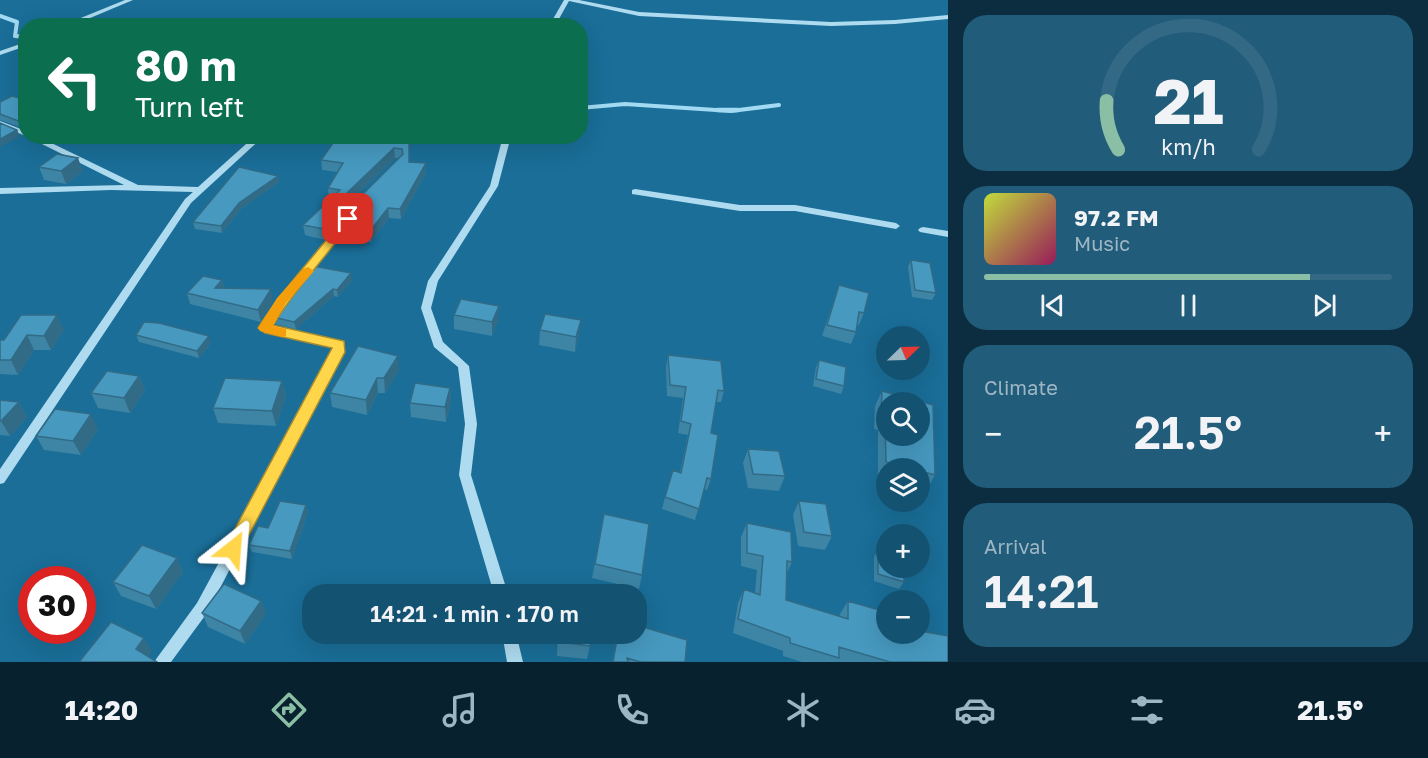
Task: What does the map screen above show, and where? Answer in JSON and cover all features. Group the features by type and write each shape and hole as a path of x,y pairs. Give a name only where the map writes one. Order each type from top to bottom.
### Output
{"street":[{"path":"84,18 130,0"},
{"path":"557,18 568,0 639,14 831,24 895,22 948,16"},
{"path":"0,53 18,47"},
{"path":"2,126 18,132"},
{"path":"46,144 137,188"},
{"path":"0,479 181,211 200,190 251,144"},
{"path":"498,584 465,475 471,424 462,366 438,344 426,308 434,281 494,186 505,144"},
{"path":"0,191 137,188 200,190"},
{"path":"635,192 740,208 795,208 896,226"},
{"path":"162,662 202,608 338,352 339,345 265,328 281,301 319,259 354,207"},
{"path":"923,230 948,234"},
{"path":"511,644 515,662"}],"building":[{"path":"12,96 18,98 18,121 0,114 0,102"},
{"path":"0,123 17,130 0,139"},
{"path":"332,144 409,144 409,162 426,163 400,209 388,208 370,231 341,225 359,198 403,154 402,149 394,148 348,192 324,229 303,225 340,190 328,188 343,163 321,160"},
{"path":"57,154 78,158 61,171 39,167"},
{"path":"239,167 278,176 239,203 221,226 193,222"},
{"path":"911,260 930,263 936,293 915,290"},
{"path":"313,266 351,273 337,290 333,289 294,322 273,317 285,297"},
{"path":"203,276 222,280 215,288 271,289 258,310 187,293"},
{"path":"839,285 869,293 864,313 859,312 856,332 827,325"},
{"path":"461,299 499,306 492,322 454,315"},
{"path":"545,314 581,320 576,337 540,330"},
{"path":"21,315 57,315 44,336 27,335 11,360 0,360 0,340 4,340"},
{"path":"144,322 159,323 209,336 197,351 136,335"},
{"path":"358,346 398,356 384,378 377,378 366,400 330,393"},
{"path":"668,355 721,361 724,391 718,390 711,433 718,435 711,479 707,478 699,509 665,497 673,470 681,473 691,424 681,421 686,387 670,385"},
{"path":"819,360 846,367 844,386 816,379"},
{"path":"107,371 139,376 124,398 91,393"},
{"path":"225,378 282,381 272,411 213,408"},
{"path":"415,383 450,388 445,407 410,403"},
{"path":"0,400 19,402 1,421 0,421"},
{"path":"930,404 933,405 935,475 930,474 930,458 886,458 886,446 930,446"},
{"path":"55,409 91,414 73,441 36,436"},
{"path":"748,449 779,451 785,476 753,474"},
{"path":"280,501 306,505 290,551 249,545 258,526 268,528"},
{"path":"799,501 826,504 832,536 804,532"},
{"path":"604,514 649,524 642,575 595,564"},
{"path":"747,523 791,532 792,562 787,561 786,600 848,619 848,601 876,609 876,644 930,644 930,633 948,636 948,662 890,662 839,647 839,658 790,643 790,638 738,619 744,589 760,595 763,556 747,553"},
{"path":"142,545 177,558 149,596 113,582"},
{"path":"891,578 904,578 904,582"},
{"path":"224,584 261,601 240,631 202,613"},
{"path":"111,622 144,638 136,649 157,662 79,662 93,644 96,644 96,641"},
{"path":"647,628 687,640 685,662 641,662 627,658 628,662 613,662 616,644 647,644"}],"waterway":[{"path":"0,16 17,22 15,36 18,36"},
{"path":"588,107 625,104 731,111 779,105"},
{"path":"717,110 738,110"}],"slow traffic":[{"path":"282,332 265,328 281,301 308,271"}],"route":[{"path":"233,549 338,352 339,345 265,328 281,301 319,259 348,219"}]}
